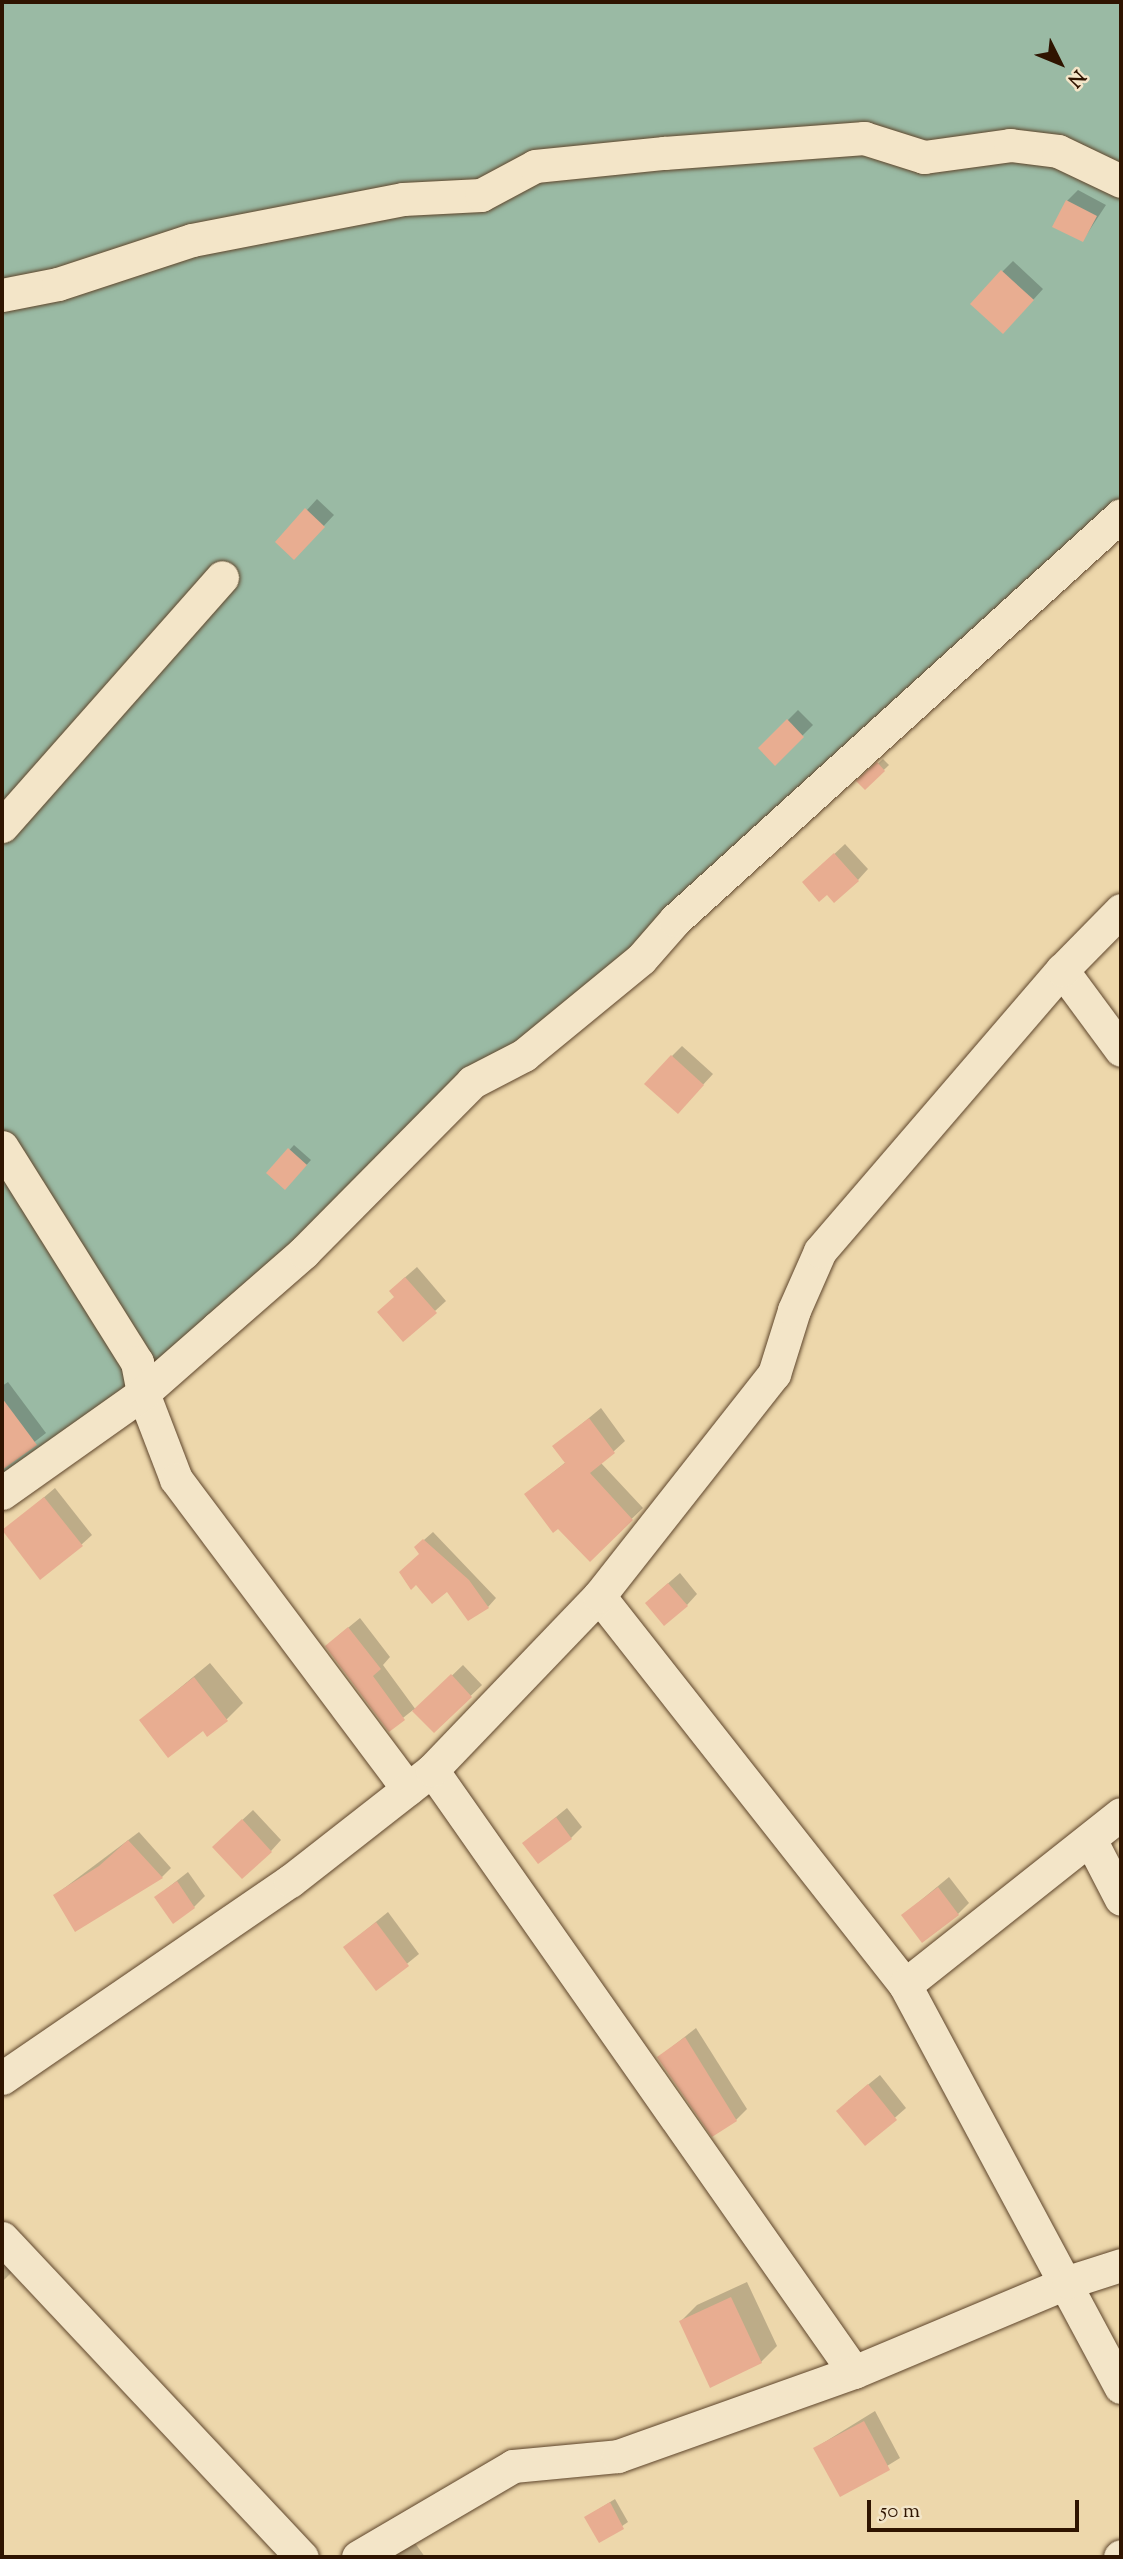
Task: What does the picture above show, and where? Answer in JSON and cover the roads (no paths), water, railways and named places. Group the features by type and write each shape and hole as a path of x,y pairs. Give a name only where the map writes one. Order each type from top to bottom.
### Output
{"street":[{"path":"2,295 58,284 192,240 402,198 481,195 535,166 651,154 864,138 924,157 1010,145 1058,151 1121,181"},
{"path":"2,1493 143,1392 304,1252 472,1082 524,1055 641,959 675,920 1121,515"},
{"path":"2,826 222,577"},
{"path":"2,2078 290,1881 420,1780 599,1596 774,1374 794,1310 820,1251 1062,970 1121,910"},
{"path":"1062,970 1121,1050"},
{"path":"2,1147 137,1362 143,1392 176,1479 420,1780 854,2372"},
{"path":"599,1596 905,1985 1068,2282 1121,2387"},
{"path":"905,1985 1091,1841 1121,1814"},
{"path":"1091,1841 1121,1899"},
{"path":"2,2238 302,2557"},
{"path":"358,2557 513,2466 618,2456 854,2372 1068,2282 1121,2265"}]}
